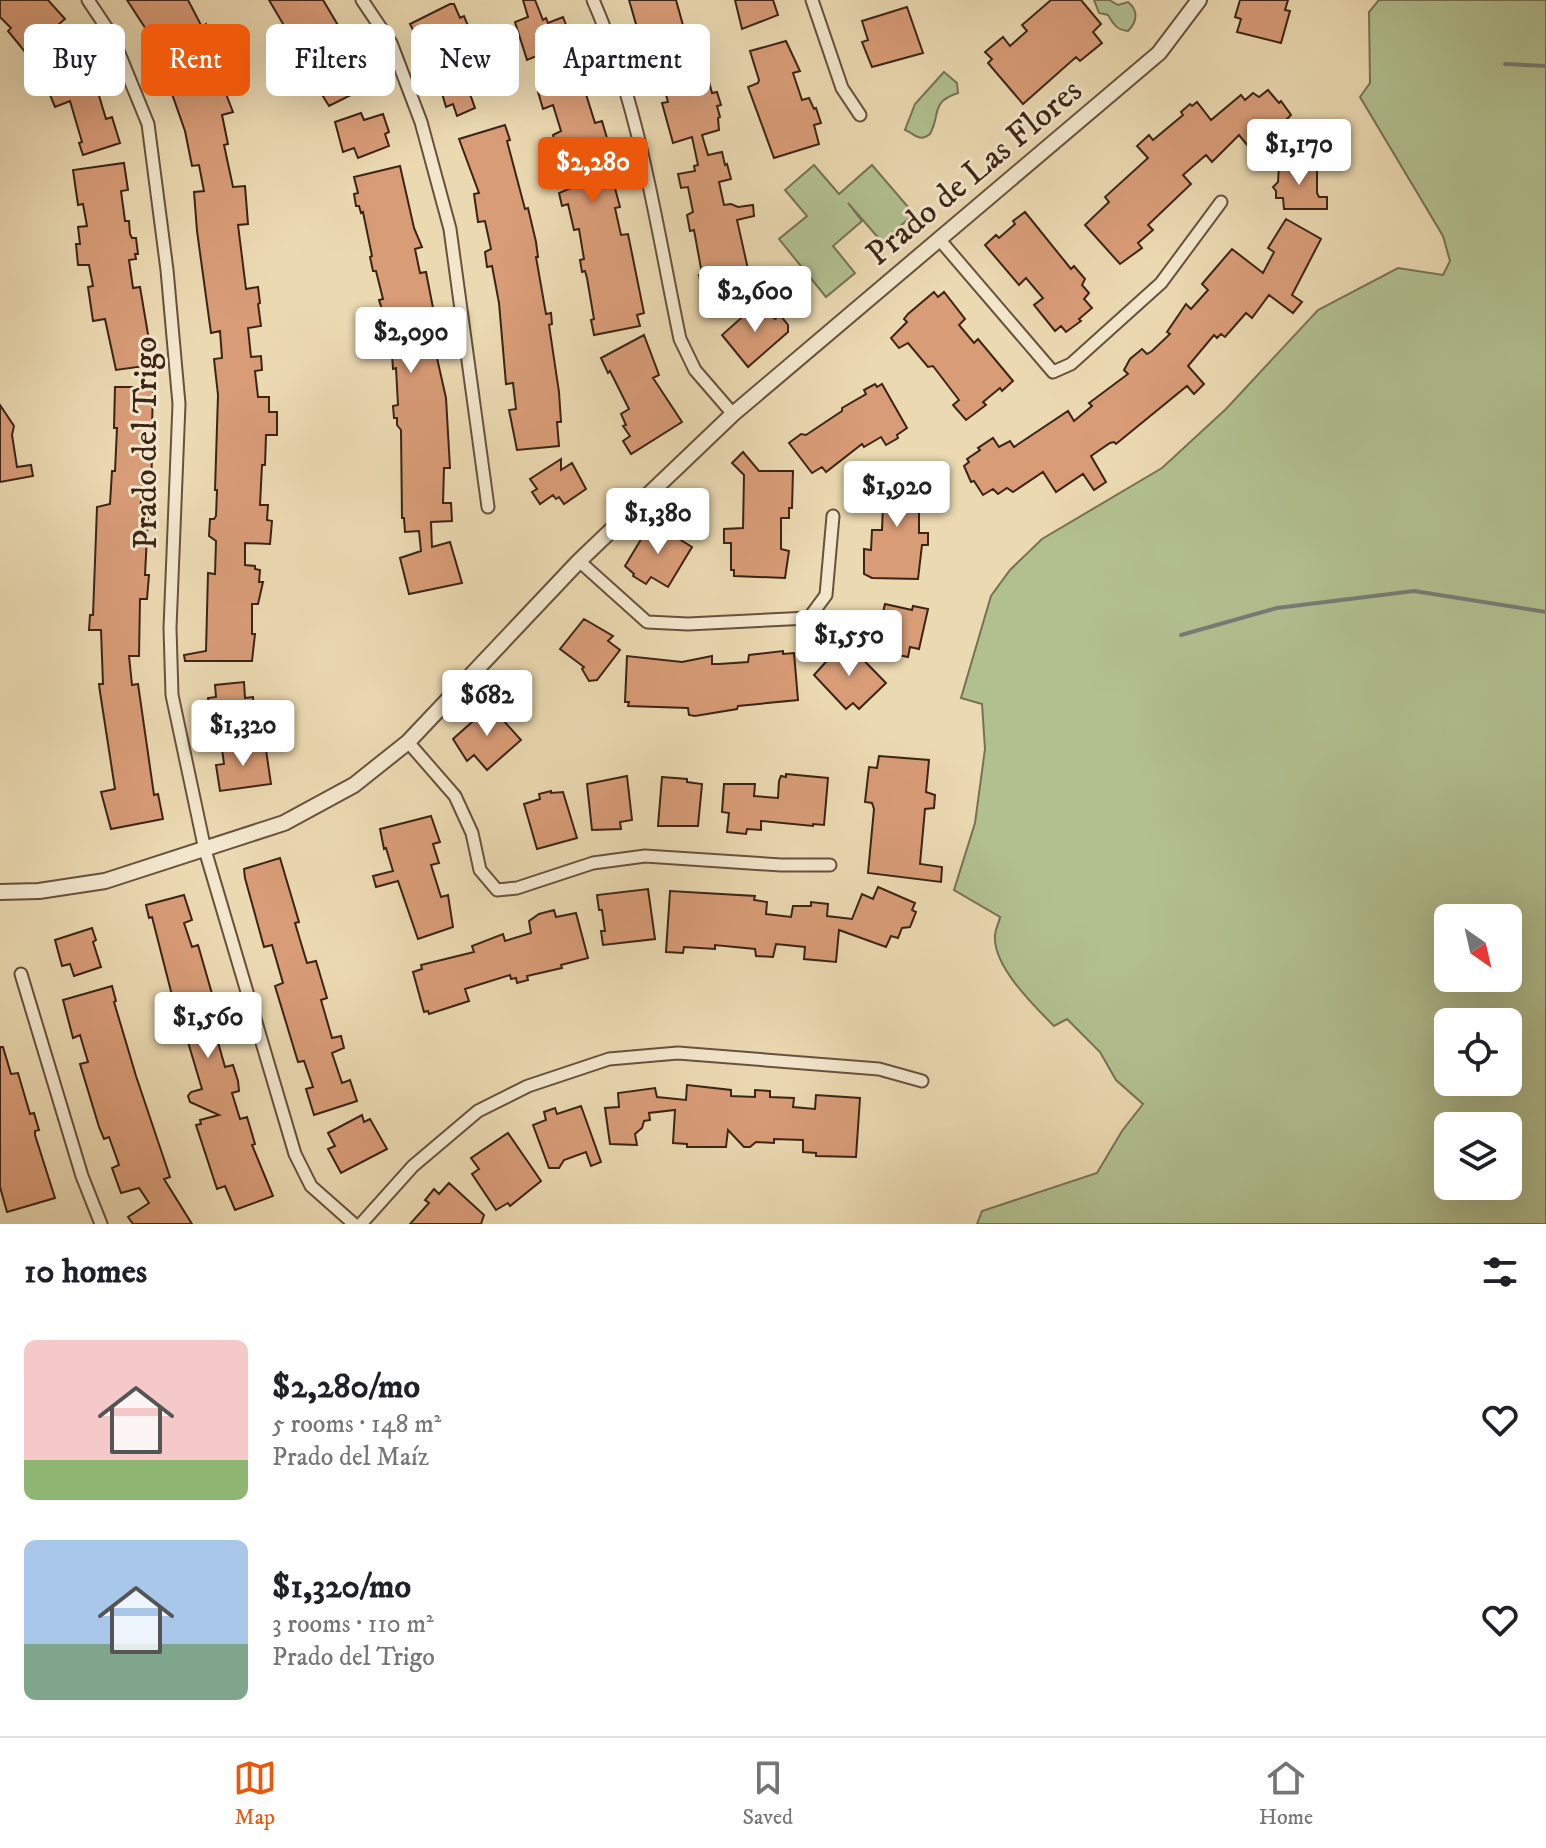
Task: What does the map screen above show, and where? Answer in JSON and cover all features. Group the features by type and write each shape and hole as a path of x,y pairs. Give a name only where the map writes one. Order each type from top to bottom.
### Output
{"street":[{"name":"Prado del Trigo","path":"88,0 112,36 148,124 167,270 179,404 170,628 172,695 205,850 295,1154 311,1186 354,1224"},
{"path":"362,0 391,43 421,122 450,229 488,507"},
{"path":"593,0 633,115 680,339 695,370 733,414"},
{"path":"812,0 842,88 860,115"},
{"name":"Prado de Las Flores","path":"0,892 39,891 105,881 284,823 354,785 408,742 579,561 733,414 1159,53 1199,0"},
{"path":"939,239 1053,372 1071,364 1161,283 1221,202"},
{"path":"579,561 647,622 688,624 809,618 826,595 833,516"},
{"path":"408,742 455,796 472,833 480,870 497,890 517,888 593,863 645,856 830,865"},
{"path":"21,974 82,1176 101,1224"},
{"path":"361,1224 413,1166 478,1111 528,1086 609,1059 678,1053 879,1069 922,1081"}],"green space":[{"path":"1094,0 1109,0 1118,5 1128,2 1135,12 1135,20 1128,31 1118,28 1108,15 1099,13"},
{"path":"1379,0 1546,0 1546,1224 977,1224 982,1211 1097,1173 1122,1131 1143,1104 1116,1080 1100,1052 1067,1019 1054,1026 1026,997 996,948 995,934 1000,917 954,890 975,823 985,749 982,704 961,698 991,596 1010,570 1042,539 1162,468 1226,409 1318,310 1398,268 1443,275 1450,261 1443,236 1360,97 1370,83 1369,12"},
{"path":"944,72 957,83 958,93 943,100 930,134 923,138 905,130 915,104"},
{"path":"814,165 839,194 872,165 914,214 882,242 848,203 862,221 833,246 855,273 826,297 779,239 807,216 785,190"}],"building":[{"path":"0,0 48,0 65,19 59,24 24,24 24,51 8,31 11,28 0,17"},
{"path":"127,0 188,0 200,24 143,24"},
{"path":"269,0 323,0 337,24 283,24"},
{"path":"523,0 535,0 543,20 546,18 548,23 563,17 566,24 535,24 535,57 527,60 519,24 515,22 528,17"},
{"path":"629,0 676,0 683,24 636,24"},
{"path":"735,0 773,0 778,15 742,29"},
{"path":"1051,0 1081,0 1101,24 1093,32 1102,43 1080,61 1076,57 1023,104 988,63 992,59 985,52 1003,37 1010,46 1027,31 1022,25"},
{"path":"1240,0 1288,0 1285,10 1290,11 1281,43 1237,32 1241,19 1235,17"},
{"path":"454,4 460,18 464,16 467,24 411,26"},
{"path":"907,7 923,53 872,67 862,42 868,40 862,21"},
{"path":"786,41 800,71 793,73 802,100 809,98 821,123 814,125 819,144 774,158 748,87 759,80 750,51"},
{"path":"710,85 712,93 717,92 721,105 717,106 719,130 702,135 708,155 722,152 727,164 731,179 719,182 724,205 753,205 754,216 737,220 754,296 713,303 711,292 703,293 694,230 690,231 687,215 693,212 688,187 681,188 678,174 695,171 694,166 698,165 692,137 673,143 662,103 668,102 666,96 710,96"},
{"path":"1268,90 1291,115 1286,120 1288,124 1276,134 1279,138 1266,147 1258,137 1248,146 1239,135 1212,162 1206,155 1183,175 1191,184 1148,225 1153,230 1138,243 1142,248 1120,264 1085,225 1109,202 1105,197 1148,158 1137,146 1149,135 1153,140 1183,115 1181,112 1190,104 1192,106 1197,102 1211,120 1241,95 1245,100 1253,93 1259,97"},
{"path":"50,96 99,96 106,119 112,117 120,143 83,155 70,101 55,107"},
{"path":"173,96 227,96 233,112 222,115 228,144 224,145 233,187 245,186 248,224 238,225 246,289 258,287 260,303 261,326 248,328 251,357 261,356 262,370 255,371 258,397 269,397 269,412 277,412 277,435 266,435 265,465 262,465 260,505 268,505 267,520 272,521 270,544 245,543 245,565 260,570 259,582 263,582 258,604 252,604 252,634 255,634 252,661 185,661 184,655 206,651 208,573 215,574 216,541 209,536 210,519 216,516 217,490 218,395 214,359 222,358 220,331 211,333 197,231 194,192 204,191 199,165 192,166 185,131"},
{"path":"323,96 349,96 329,106"},
{"path":"443,96 471,96 475,108 457,116 453,104 446,107"},
{"path":"539,96 587,96 595,123 602,121 607,138 603,139 604,147 620,207 615,208 621,235 628,234 644,313 637,315 640,326 594,335 587,278 585,271 582,272 580,260 584,259 579,229 574,230 568,204 562,206 559,193 571,188 553,135 561,131 553,105 543,109"},
{"path":"361,113 364,120 383,114 389,132 385,134 389,146 358,158 354,148 343,152 335,122"},
{"path":"505,125 536,242 546,314 551,313 552,324 549,325 561,422 557,422 559,446 517,450 509,410 516,409 513,383 506,384 499,303 492,266 487,267 485,252 491,249 485,221 478,222 474,194 479,193 459,139"},
{"path":"1317,162 1317,193 1319,197 1327,197 1327,209 1284,209 1283,198 1276,198 1273,187 1278,182 1279,165"},
{"path":"124,163 128,190 121,191 125,221 129,221 132,238 136,238 138,254 135,254 136,259 129,260 133,288 140,287 151,352 143,353 145,366 116,370 105,319 93,321 88,287 93,286 89,265 78,265 78,227 87,226 83,204 78,205 73,170"},
{"path":"400,166 414,228 422,247 415,249 420,273 426,272 434,313 415,317 419,341 438,338 441,357 437,358 446,398 450,468 444,468 443,503 451,503 452,521 431,522 432,547 450,542 462,583 409,594 400,558 421,551 419,531 405,532 402,518 401,430 397,418 394,418 393,406 398,405 396,368 393,369 391,338 379,300 383,299 376,271 373,271 363,212 356,206 354,194 358,193 354,177"},
{"path":"1025,212 1071,269 1074,266 1085,279 1082,285 1089,293 1084,299 1092,308 1066,332 1061,326 1055,331 1034,305 1043,298 1026,278 1019,285 985,245 996,235 999,238"},
{"path":"1286,219 1321,239 1292,295 1302,302 1293,313 1269,295 1252,318 1246,313 1225,337 1221,334 1217,338 1214,335 1188,366 1204,384 1194,394 1187,386 1116,444 1110,443 1091,456 1106,482 1094,490 1083,474 1056,492 1043,472 1013,492 1007,488 998,494 993,489 983,495 974,481 971,482 964,466 969,462 967,459 980,450 978,448 993,438 999,447 1010,441 1014,447 1068,411 1074,421 1092,406 1089,403 1128,374 1124,370 1130,359 1142,349 1147,354 1152,351 1170,334 1167,332 1186,304 1191,309 1208,290 1202,284 1232,249 1263,273 1274,252 1268,248"},
{"path":"934,292 938,297 944,292 965,319 959,325 974,343 978,339 1013,381 983,402 986,405 966,420 953,405 959,400 933,366 928,367 908,343 899,348 891,338 907,322 904,319 908,314"},
{"path":"758,303 775,319 780,315 788,325 788,332 748,367 722,335"},
{"path":"644,335 659,375 653,378 682,422 631,454 623,441 630,436 623,426 626,425 621,414 629,409 601,358"},
{"path":"875,384 877,387 882,384 907,428 886,445 881,437 864,447 862,444 826,472 822,467 812,473 789,443 842,411"},
{"path":"115,387 153,387 152,428 146,428 145,458 152,458 151,485 142,485 140,517 148,517 147,599 140,599 139,656 129,656 132,685 138,684 154,795 158,794 163,819 111,829 101,792 115,789 99,684 103,684 101,630 89,630 90,615 93,615 97,507 110,504 112,471 115,471"},
{"path":"0,405 14,426 12,435 17,467 31,465 33,476 0,482"},
{"path":"743,452 759,471 793,471 792,508 789,508 789,518 781,518 781,549 789,551 785,578 734,576 734,570 731,570 731,543 724,543 724,529 743,528 744,475 732,463"},
{"path":"561,459 561,470 572,463 586,489 564,504 553,495 540,504 532,492 537,489 530,479"},
{"path":"918,473 917,484 926,484 925,504 919,504 919,533 928,533 928,545 922,545 918,579 872,578 864,574 864,549 871,550 872,530 882,530 883,506 876,506 880,474"},
{"path":"652,521 692,547 668,587 651,577 646,584 625,566"},
{"path":"885,604 912,610 913,606 928,609 919,649 910,647 908,657 869,649 872,628 869,625 875,614 882,616"},
{"path":"584,619 613,636 608,641 620,650 597,680 589,681 582,669 584,667 560,649"},
{"path":"845,641 886,683 859,709 853,703 846,709 814,675"},
{"path":"783,651 783,654 794,653 798,700 738,706 737,709 695,716 689,715 688,708 628,706 629,702 625,702 627,656 682,662 712,656 712,664 719,664 748,662 749,655"},
{"path":"244,682 245,698 253,697 254,709 262,708 264,719 211,724 208,698 216,697 215,685"},
{"path":"491,705 505,717 502,719 521,740 487,770 474,755 467,761 453,739"},
{"path":"251,745 251,749 261,747 262,751 266,750 271,784 220,791 216,765 224,764 222,749"},
{"path":"879,756 929,760 926,792 935,795 934,808 925,809 920,864 942,867 941,882 868,873 874,809 872,803 865,802 869,767 877,768"},
{"path":"786,774 828,778 824,825 761,821 761,830 747,829 746,834 727,832 729,813 722,812 724,784 755,784 754,796 778,798 779,781"},
{"path":"627,776 632,820 620,822 621,829 592,830 587,784"},
{"path":"662,777 702,784 698,826 658,826"},
{"path":"563,792 577,838 537,849 524,804 540,799 539,794"},
{"path":"431,816 440,842 433,844 439,863 431,865 441,897 448,895 453,927 418,939 398,881 376,887 373,876 393,871 380,829"},
{"path":"280,858 299,922 295,923 307,963 316,961 327,998 321,1000 332,1038 341,1036 344,1048 332,1053 342,1083 350,1080 357,1101 314,1115 306,1089 313,1087 304,1061 298,1062 275,986 283,983 272,945 264,947 245,878 244,869"},
{"path":"878,887 915,903 912,910 916,912 910,927 902,928 898,938 891,936 886,947 839,930 836,962 804,959 805,947 776,944 773,957 756,956 755,949 715,945 715,949 684,947 683,953 666,952 670,891 755,896 754,900 767,902 766,914 791,917 793,906 811,906 811,902 828,904 827,916 852,919 862,894 873,899"},
{"path":"648,889 655,939 603,945 601,931 605,931 597,895"},
{"path":"184,895 192,920 184,923 192,947 198,945 221,1025 214,1028 225,1067 233,1065 238,1081 239,1091 232,1093 240,1119 247,1117 255,1144 252,1145 273,1196 235,1210 225,1186 217,1189 196,1125 201,1124 200,1120 219,1115 190,1102 188,1096 191,1092 202,1089 182,1022 179,1023 152,917 149,918 146,905"},
{"path":"554,910 556,917 576,913 588,958 527,976 528,980 517,983 516,978 511,979 510,975 465,989 469,1001 429,1014 428,1011 424,1012 413,972 422,969 421,965 474,952 472,946 503,934 505,941 531,933 529,921"},
{"path":"92,928 101,967 74,976 70,964 62,966 55,940"},
{"path":"112,986 136,1076 170,1177 164,1179 192,1224 133,1224 128,1217 149,1203 139,1188 121,1193 112,1168 119,1165 109,1137 104,1139 99,1127 80,1064 88,1062 80,1035 73,1038 63,1000"},
{"path":"0,1047 3,1047 11,1074 18,1073 30,1114 34,1113 39,1130 35,1131 35,1135 55,1198 7,1212 0,1187"},
{"path":"687,1085 731,1090 731,1096 755,1097 755,1090 770,1091 770,1097 794,1098 793,1107 815,1109 816,1095 860,1098 856,1157 816,1156 816,1153 803,1152 803,1140 774,1139 774,1143 756,1142 744,1147 728,1130 726,1147 687,1147 687,1144 673,1143 675,1110 649,1113 650,1120 644,1121 635,1134 637,1145 610,1144 605,1108 619,1107 618,1093 655,1088 657,1097 686,1100"},
{"path":"581,1106 601,1162 591,1166 586,1152 564,1160 559,1168 549,1168 533,1125 546,1120 544,1112 555,1108 557,1114"},
{"path":"362,1115 364,1122 370,1119 387,1149 341,1173 328,1149 335,1146 328,1133"},
{"path":"508,1133 541,1181 510,1206 508,1203 496,1210 472,1174 479,1169 471,1158"},
{"path":"449,1183 484,1215 481,1224 410,1224 429,1203 425,1200 434,1189 439,1194"}],"waterway":[{"path":"1505,64 1546,66"},
{"path":"1181,635 1277,608 1414,591 1546,612"}]}
